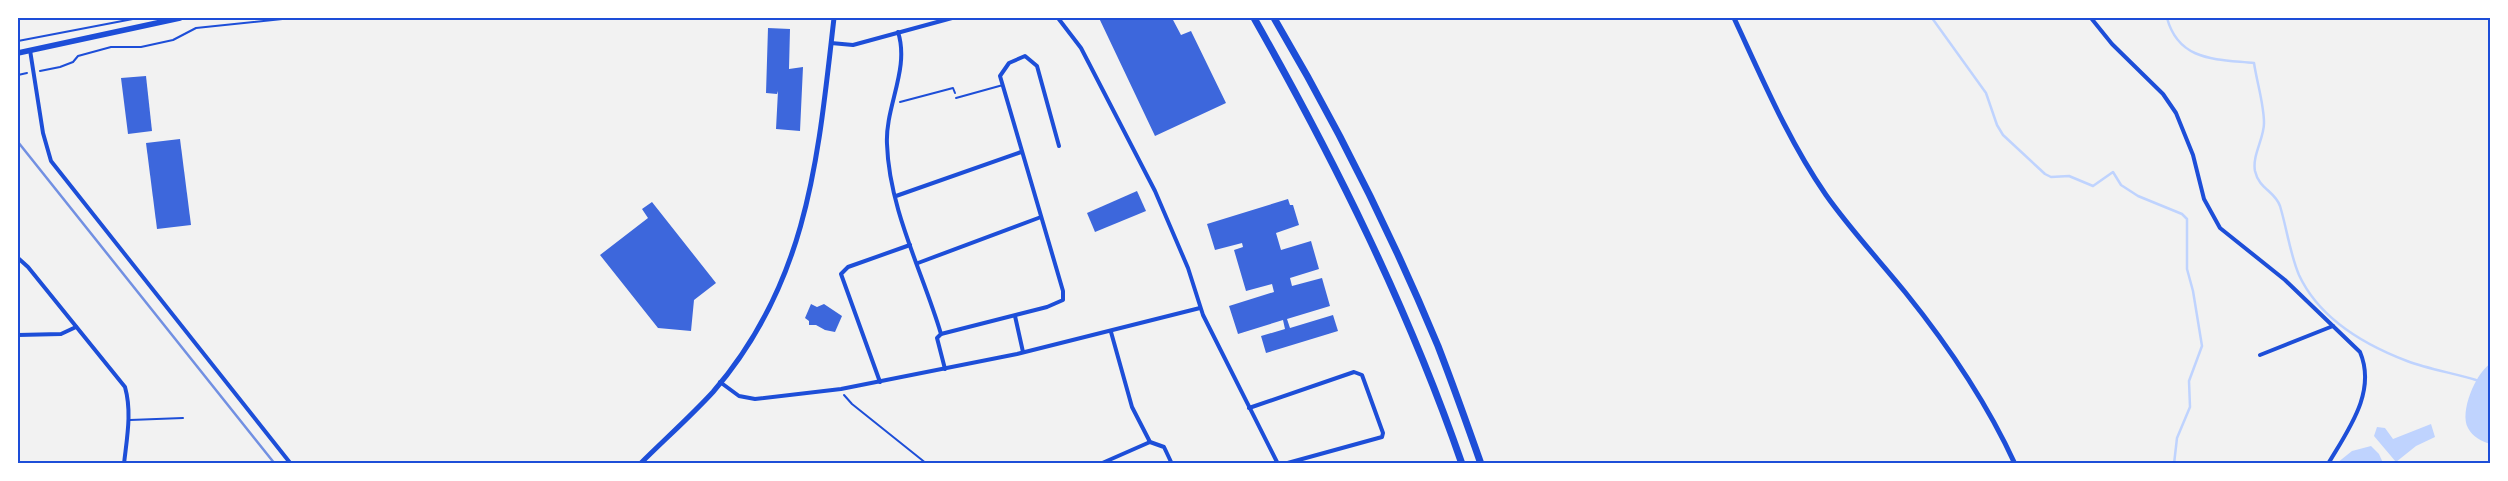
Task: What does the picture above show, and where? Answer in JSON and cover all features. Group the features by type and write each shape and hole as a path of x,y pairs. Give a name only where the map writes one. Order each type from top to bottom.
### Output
{"highway":[{"path":"1254,18 1350,195 1407,320 1462,464"},
{"path":"1274,18 1360,176 1406,274 1438,348 1481,464"}],"main road":[{"path":"18,53 180,18"}],"street":[{"path":"640,464 720,382 762,320 783,278 799,236 814,170 834,18"},
{"path":"831,43 853,45 952,18"},
{"path":"1058,18 1081,48 1155,191 1188,268 1200,308 1278,464"},
{"path":"1734,18 1791,137 1813,176 1841,215 1931,327 1982,403 2015,464"},
{"path":"2091,18 2112,44 2162,94 2176,113 2194,155 2204,199 2220,228 2286,280 2360,352 2364,361 2365,377 2359,412 2328,464"},
{"path":"898,32 902,52 892,104 887,144 896,196 910,245 918,263 941,334"},
{"path":"30,50 44,141 51,161 291,464"},
{"path":"945,369 936,338 941,334 1015,316 1059,303 1063,300 1063,291 1000,76 1009,63 1024,56 1037,66 1059,146"},
{"path":"896,196 1021,152"},
{"path":"918,263 1041,217"},
{"path":"880,382 841,274 848,267 910,245"},
{"path":"18,258 28,266 125,387 129,401 129,420 124,464"},
{"path":"720,382 739,396 755,399 840,390 1111,332 1200,308"},
{"path":"1015,316 1023,352"},
{"path":"2260,355 2333,326"},
{"path":"18,335 61,334 76,327"},
{"path":"1111,332 1132,407 1150,442 1164,447 1172,464"},
{"path":"1249,408 1354,372 1362,375 1383,432 1382,437 1284,464"},
{"path":"1100,464 1150,442"}],"lane":[{"path":"956,98 1003,85"},
{"path":"129,420 183,418"}],"path":[{"path":"18,41 138,18"},
{"path":"18,75 70,64 78,56 111,47 141,47 173,40 196,28 292,18"},
{"path":"892,104 953,88 956,98"},
{"path":"840,390 852,404 926,464"}],"water":[{"path":"2490,364 2490,444 2483,442 2472,434 2466,421 2466,413 2470,393 2479,376"},
{"path":"2431,424 2435,437 2416,446 2396,462 2374,436 2377,427 2385,428 2393,439"},
{"path":"2371,446 2379,454 2383,463 2337,463 2352,451"}],"building":[{"path":"1099,18 1172,18 1181,35 1191,31 1226,103 1155,136"},
{"path":"768,28 790,29 789,69 803,67 800,131 776,129 778,91 777,94 766,93"},
{"path":"146,76 152,131 128,134 121,78"},
{"path":"180,139 191,225 157,229 146,143"},
{"path":"1137,191 1146,211 1095,232 1087,213"},
{"path":"1288,199 1290,205 1293,205 1299,225 1276,233 1281,250 1311,241 1319,269 1290,278 1292,286 1322,278 1330,306 1287,319 1290,328 1333,315 1338,331 1266,353 1261,336 1285,329 1283,320 1238,334 1229,306 1274,292 1272,284 1246,291 1234,250 1243,247 1242,243 1215,250 1207,224"},
{"path":"652,202 716,283 694,300 691,331 658,328 600,255 648,218 642,209"},
{"path":"811,304 817,307 824,304 842,316 835,332 825,330 816,325 809,325 809,321 805,318"}],"waterway":[{"path":"1932,18 1986,93 1997,125 2003,135 2045,174 2051,177 2069,176 2093,186 2113,172 2121,185 2138,196 2182,214 2187,219 2187,269 2193,291 2202,346 2189,381 2190,407 2177,438 2174,464"},
{"path":"2167,18 2180,43 2190,51 2213,59 2254,63 2264,116 2262,135 2255,159 2255,171 2263,186 2278,201 2299,275 2318,304 2345,328 2375,347 2415,364 2476,380"}],"railway":[{"path":"18,142 275,464"}]}
